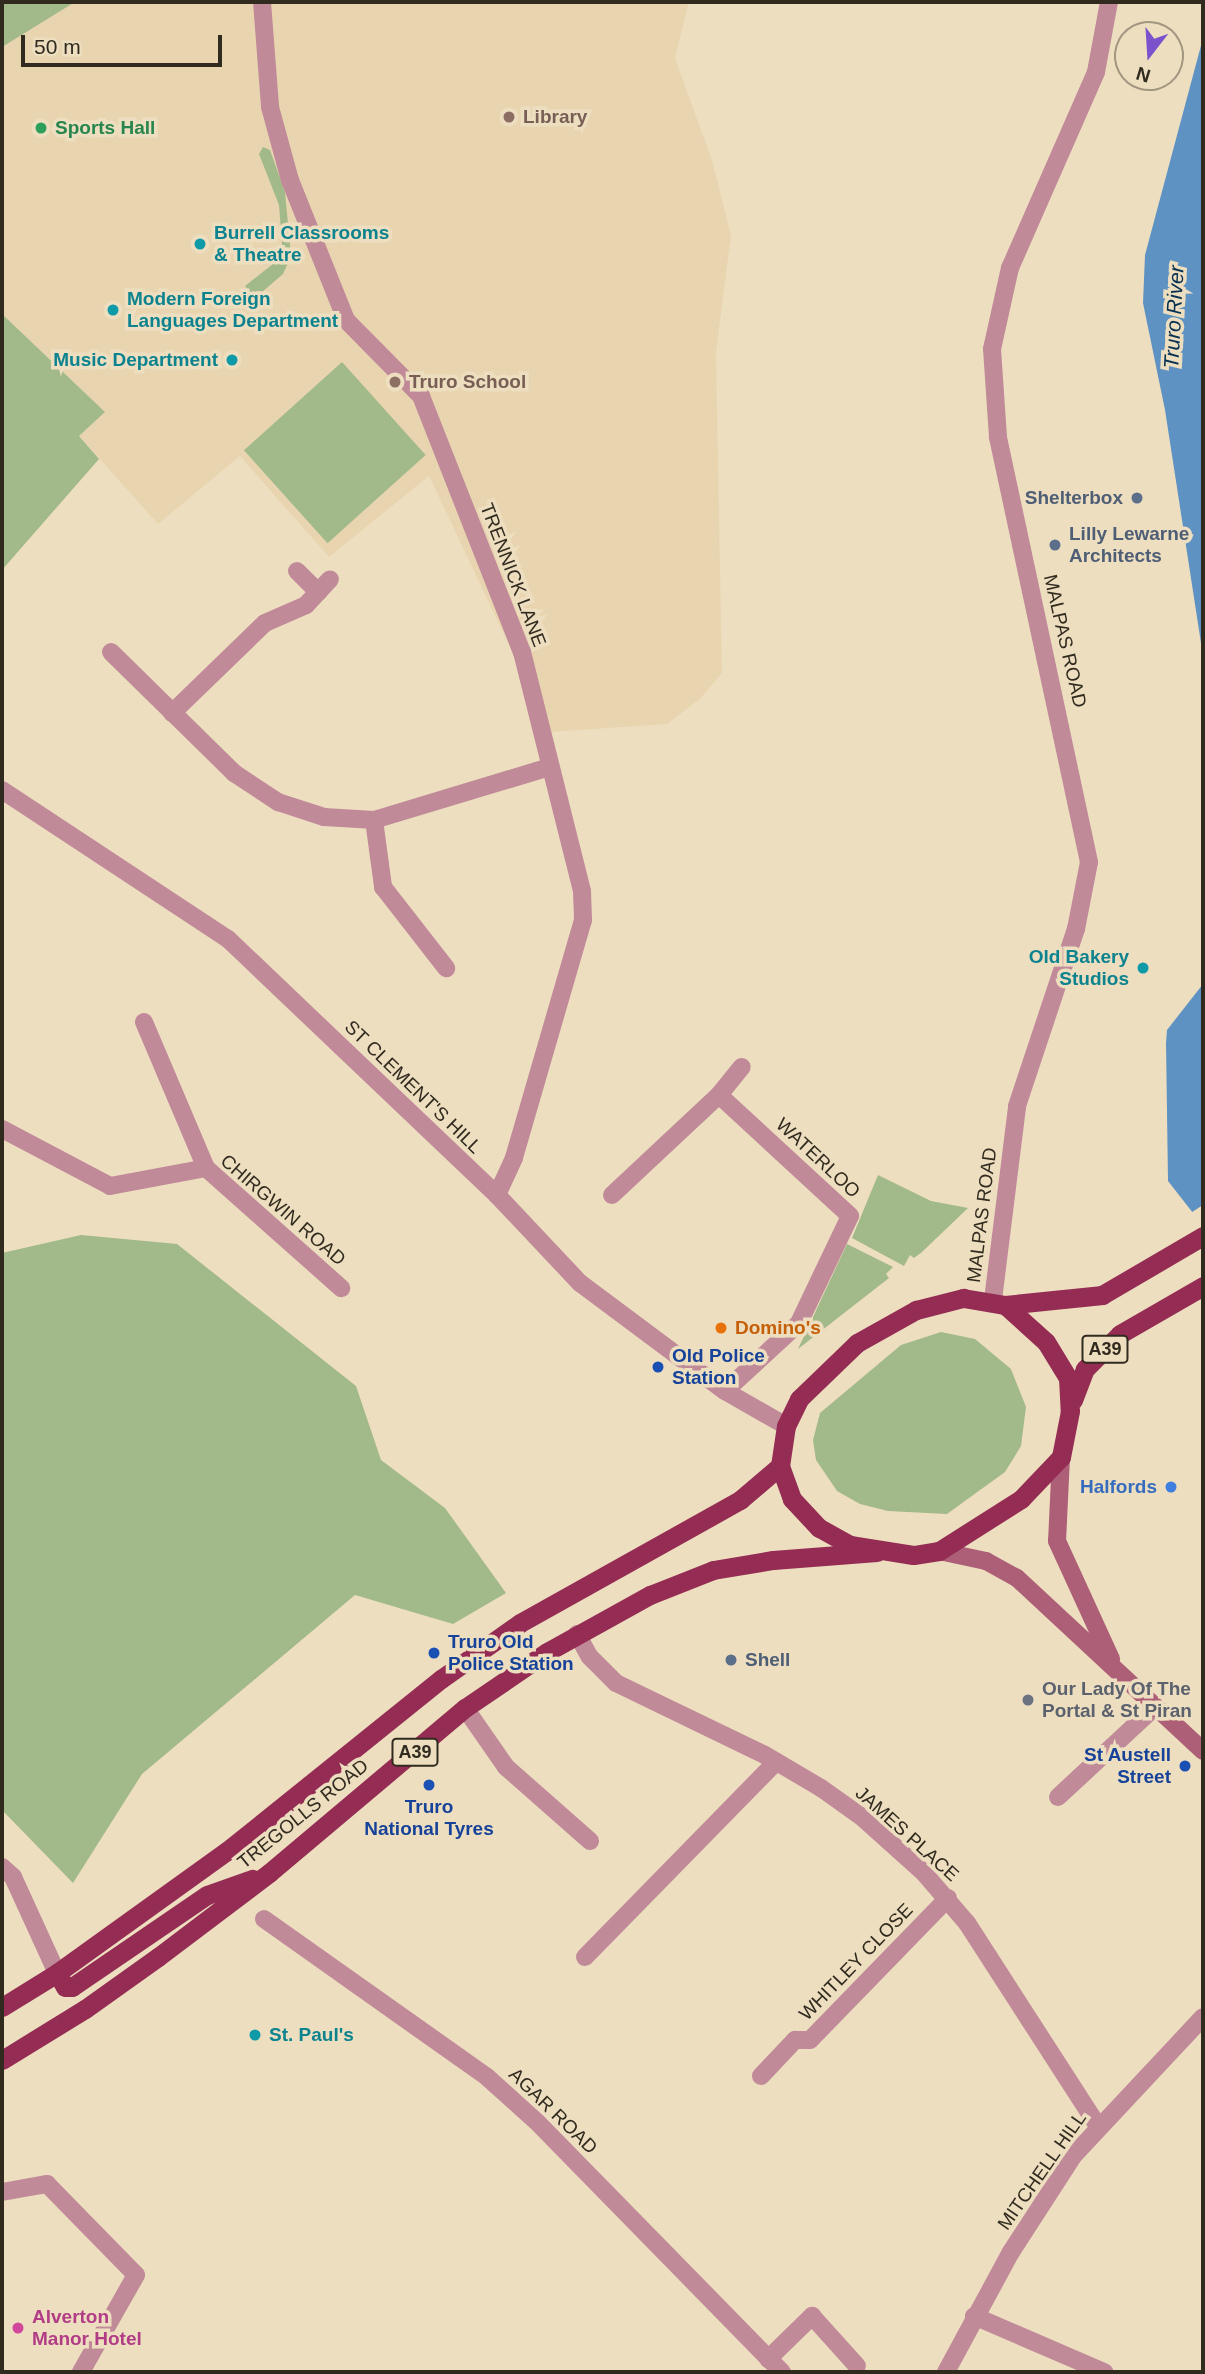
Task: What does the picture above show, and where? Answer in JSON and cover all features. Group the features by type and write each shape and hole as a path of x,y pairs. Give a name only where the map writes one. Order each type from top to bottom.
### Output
{"highway":[{"path":"999,1303 1046,1342 1068,1378 1070,1411 1061,1457 1021,1499 939,1550 913,1555 877,1552 850,1545 819,1528 792,1499 780,1466 786,1426 799,1399 857,1343 932,1304 963,1298 999,1303 1079,1300 1139,1275 1203,1236"},
{"name":"A39","path":"1070,1411 1084,1369 1121,1334 1203,1286"},
{"name":"TREGOLLS ROAD","path":"2,2007 57,1973 227,1851 441,1679 520,1623 740,1500 780,1466"},
{"name":"TREGOLLS ROAD","path":"2,2060 85,2009 269,1873 465,1708 577,1634 650,1595 713,1570 773,1560 877,1552"},
{"name":"A39","path":"57,1973 65,1987 72,1987 207,1895 269,1873"}],"main road":[{"path":"1061,1457 1057,1541 1114,1666"},
{"path":"939,1550 986,1561 1017,1578 1203,1751"}],"street":[{"name":"TRENNICK LANE","path":"262,2 271,107 290,180 346,320 421,396 522,652 582,891 583,919 514,1158 496,1195"},
{"name":"MALPAS ROAD","path":"999,1303 1017,1106 1076,929 1089,862 1076,787 998,437 992,349 1010,268 1096,72 1109,2"},
{"path":"172,713 265,623 306,605 324,586 296,571"},
{"path":"111,652 234,773 278,802 324,817 374,820 550,767"},
{"name":"ST CLEMENT'S HILL","path":"2,790 228,939 496,1195 580,1283 725,1391 786,1426"},
{"path":"374,820 379,872 389,900 446,968"},
{"path":"144,1023 206,1168"},
{"path":"612,1195 719,1095 742,1067"},
{"name":"WATERLOO","path":"719,1095 850,1216 799,1323 725,1391"},
{"name":"CHIRGWIN ROAD","path":"2,1131 110,1185 206,1168 341,1288"},
{"name":"JAMES PLACE","path":"577,1634 601,1671 625,1689 776,1762 863,1818 948,1898 1098,2126"},
{"path":"1058,1797 1155,1707"},
{"path":"465,1708 502,1763 590,1842"},
{"path":"585,1957 776,1762"},
{"path":"2,1867 13,1877 57,1973"},
{"name":"WHITLEY CLOSE","path":"761,2076 795,2040 810,2040 948,1898"},
{"name":"AGAR ROAD","path":"264,1919 487,2077 547,2132 782,2372"},
{"name":"MITCHELL HILL","path":"946,2372 974,2316 1051,2188 1098,2126 1203,2017"},
{"path":"2,2192 47,2184 136,2275 81,2372"},
{"path":"768,2359 812,2316 857,2366"},
{"path":"974,2316 1104,2372"}],"shaded area":[{"name":"Truro School","path":"2,2 689,2 675,58 712,160 731,235 716,353 722,673 701,698 667,724 550,732 429,476 329,557 240,456 158,524 79,436 105,412 2,314"}],"green space":[{"path":"2,2 75,2 2,47"},
{"path":"263,147 270,150 285,192 291,256 283,274 255,298 245,286 283,256 279,205 259,154"},
{"path":"2,314 105,412 79,436 99,459 2,570"},
{"path":"342,362 426,455 328,543 244,450"},
{"path":"878,1175 931,1201 968,1208 922,1252 914,1258 910,1255 904,1266 852,1238"},
{"path":"81,1235 177,1244 356,1386 381,1460 445,1508 506,1593 453,1624 355,1595 142,1774 73,1883 2,1810 2,1253"},
{"path":"847,1244 893,1267 886,1274 889,1278 798,1349"},
{"path":"941,1332 975,1339 1011,1369 1026,1407 1021,1446 1005,1472 947,1514 888,1511 860,1504 837,1491 816,1460 813,1440 820,1413 901,1345"}],"water":[{"name":"Truro River","path":"1203,38 1203,656 1165,410 1143,303 1145,255"},
{"path":"1203,984 1203,1335 1193,1213 1168,1181 1166,1043 1167,1030"}],"pier":[{"path":"1203,1205 1203,1319 1199,1321 1189,1214"}],"place":[{"name":"Library","path":"509,117"},
{"name":"Sports Hall","path":"41,128"},
{"name":"Burrell Classrooms & Theatre","path":"200,244"},
{"name":"Modern Foreign Languages Department","path":"113,310"},
{"name":"Music Department","path":"232,360"},
{"name":"Truro School","path":"395,382"},
{"name":"Shelterbox","path":"1137,498"},
{"name":"Lilly Lewarne Architects","path":"1055,545"},
{"name":"Old Bakery Studios","path":"1143,968"},
{"name":"Domino's","path":"721,1328"},
{"name":"Old Police Station","path":"658,1367"},
{"name":"Halfords","path":"1171,1487"},
{"name":"Truro Old Police Station","path":"434,1653"},
{"name":"Shell","path":"731,1660"},
{"name":"Our Lady Of The Portal & St Piran","path":"1028,1700"},
{"name":"St Austell Street","path":"1185,1766"},
{"name":"Truro National Tyres","path":"429,1785"},
{"name":"St. Paul's","path":"255,2035"},
{"name":"Alverton Manor Hotel","path":"18,2328"}]}
